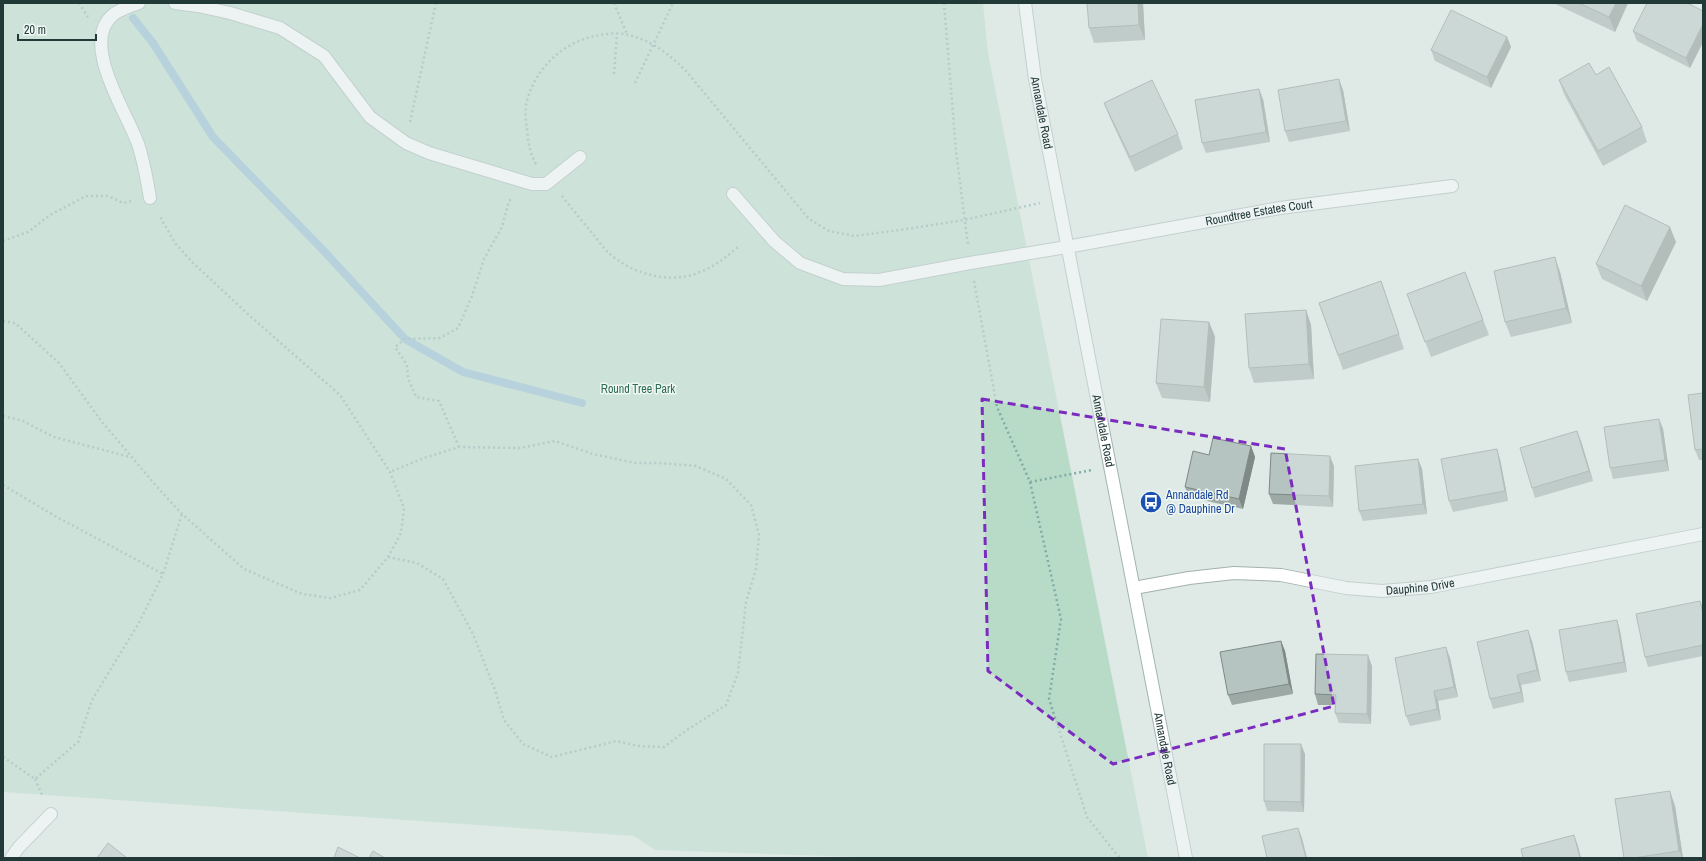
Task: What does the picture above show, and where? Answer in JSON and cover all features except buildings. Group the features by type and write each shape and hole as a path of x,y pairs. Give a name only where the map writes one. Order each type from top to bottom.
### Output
{"street":[{"path":"139,3 122,9 113,15 106,24 102,37 102,57 108,79 138,143 147,178 150,198"},
{"path":"175,3 230,13 280,28 324,56 370,118 406,143 436,155 532,184 546,184 580,156"},
{"name":"Annandale Road","path":"1025,3 1035,80 1186,858"},
{"name":"Roundtree Estates Court","path":"733,194 774,241 800,263 843,279 879,280 1280,208 1452,186"},
{"name":"Dauphine Drive","path":"1134,588 1190,578 1234,573 1281,575 1346,588 1382,591 1431,587 1703,534"},
{"path":"11,858 19,847 51,814"}],"path":[{"path":"406,143 436,5 440,3"},
{"path":"614,3 627,34"},
{"path":"635,83 673,3"},
{"path":"944,3 956,151 970,263 998,407 1030,482 1061,618 1048,699 1087,817 1118,856 1122,858"},
{"path":"614,74 617,34"},
{"path":"738,247 717,263 700,272 685,277 661,277 640,271 621,263 608,252 535,163 529,144 526,106 533,83 542,69 562,50 585,38 627,34 653,45 671,56 686,71 809,219 829,231 854,236 900,230 964,220 1058,199"},
{"path":"458,447 439,401 416,397 408,378 407,364 395,347 405,339 440,338 458,328 472,296 484,259 502,227 509,201 532,184"},
{"path":"3,241 28,232 50,215 86,196 108,196 123,203 150,198 175,243 192,262 250,316 340,395 390,472 404,508 401,533 388,557 360,590 330,598 302,594 244,569 182,514 131,458 102,422 59,363 15,324 3,321"},
{"path":"3,416 23,421 54,437 131,458"},
{"path":"388,557 417,564 443,579 474,634 495,690 504,720 522,744 552,758 616,741 639,746 664,747 726,705 738,673 746,602 756,569 759,535 751,505 726,479 696,466 635,463 593,454 555,441 520,448 458,447 424,458 390,472"},
{"path":"1030,482 1110,466"},
{"path":"3,485 55,516 164,574"},
{"path":"3,757 35,779 78,742 92,700 140,621 164,574 182,514"}],"highlighted area":[{"path":"982,399 1285,449 1334,706 1113,764 988,671"}],"green space":[{"name":"Round Tree Park","path":"3,3 983,3 988,53 1148,858 883,858 655,850 634,836 3,792"}],"waterway":[{"path":"133,18 153,43 213,137 323,250 405,339 463,372 582,403"}],"place":[{"name":"Annandale Rd @ Dauphine Dr","path":"1151,502"}]}
